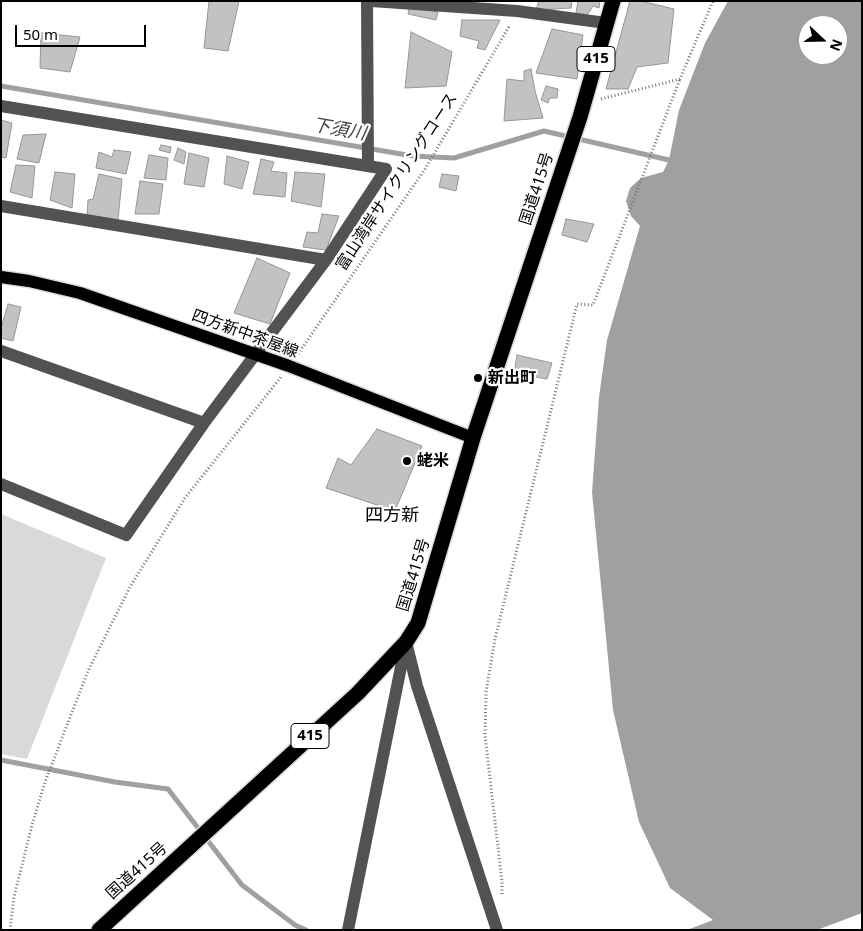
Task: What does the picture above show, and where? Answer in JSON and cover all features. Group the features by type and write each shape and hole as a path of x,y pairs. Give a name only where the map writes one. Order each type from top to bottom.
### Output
{"highway":[{"name":"国道415号","path":"99,930 358,693 406,642 418,623 473,438 582,110 614,1"}],"main road":[{"name":"四方新中茶屋線","path":"1,277 29,281 80,293 256,354 473,438"}],"street":[{"path":"367,1 368,166"},
{"path":"371,1 517,11 606,23"},
{"path":"1,106 386,169 326,260 204,423 126,535 1,484"},
{"path":"1,206 326,260"},
{"path":"1,351 204,423"},
{"path":"348,930 406,642"},
{"path":"406,642 417,686 497,930"}],"path":[{"path":"502,901 502,882 485,734 486,692 495,639 577,304 593,305 680,79 713,1"},
{"name":"富山湾岸サイクリングコース","path":"297,356 425,169 513,19"},
{"path":"582,110 680,79"},
{"path":"10,930 14,897 32,825 45,782 88,671 130,587 185,498 278,380"}],"shaded area":[{"path":"728,1 862,1 862,913 817,930 687,930 713,920 670,888 639,822 613,710 592,492 599,397 607,340 640,226 631,216 626,201 630,188 641,178 663,172 669,160 679,110 705,43"},
{"path":"1,514 106,558 27,759 1,754"}],"building":[{"path":"209,1 239,1 228,51 204,48"},
{"path":"539,1 572,1 571,8 536,10"},
{"path":"578,1 600,1 599,8 593,6 587,15 576,13"},
{"path":"630,1 641,1 674,9 668,63 637,67 628,89 606,89"},
{"path":"409,7 438,12 436,20 408,14"},
{"path":"462,20 500,20 485,50 477,48 479,41 460,36"},
{"path":"552,29 583,35 577,79 536,73"},
{"path":"411,32 452,52 446,86 405,88"},
{"path":"41,33 80,37 70,72 40,68"},
{"path":"531,69 543,118 504,121 507,79 524,81 524,71"},
{"path":"546,86 558,89 557,98 550,98 548,103 541,100"},
{"path":"1,120 12,123 6,158 1,157"},
{"path":"46,134 39,163 17,159 23,135"},
{"path":"161,145 171,147 170,153 159,150"},
{"path":"178,148 186,152 184,164 174,160"},
{"path":"114,150 131,152 126,174 96,168 99,152 112,157"},
{"path":"189,153 209,158 204,187 184,184"},
{"path":"149,155 168,158 166,180 144,178"},
{"path":"227,156 249,162 242,189 224,184"},
{"path":"261,159 274,162 271,171 287,173 285,197 253,194"},
{"path":"16,165 35,166 32,198 10,192"},
{"path":"55,172 75,174 72,208 50,200"},
{"path":"295,172 325,174 321,207 291,201"},
{"path":"99,174 122,179 118,220 87,215 88,200 93,199"},
{"path":"442,174 459,176 456,191 439,187"},
{"path":"140,181 163,184 159,214 135,214"},
{"path":"322,214 339,216 326,250 303,247 307,232 318,233"},
{"path":"566,219 594,224 587,242 562,235"},
{"path":"257,258 290,273 270,324 234,313"},
{"path":"8,304 21,307 13,341 1,338 1,328"},
{"path":"517,355 552,363 547,379 514,373"},
{"path":"377,429 422,446 395,511 326,488 338,458 351,465"}],"waterway":[{"name":"下須川","path":"1,86 413,156 454,158 544,131 669,160"},
{"path":"1,760 115,782 168,789 242,885 295,925 306,930"}],"place":[{"name":"新出町","path":"478,378"},
{"name":"蛯米","path":"407,461"}],"district":[{"name":"四方新","path":"392,516"}]}
